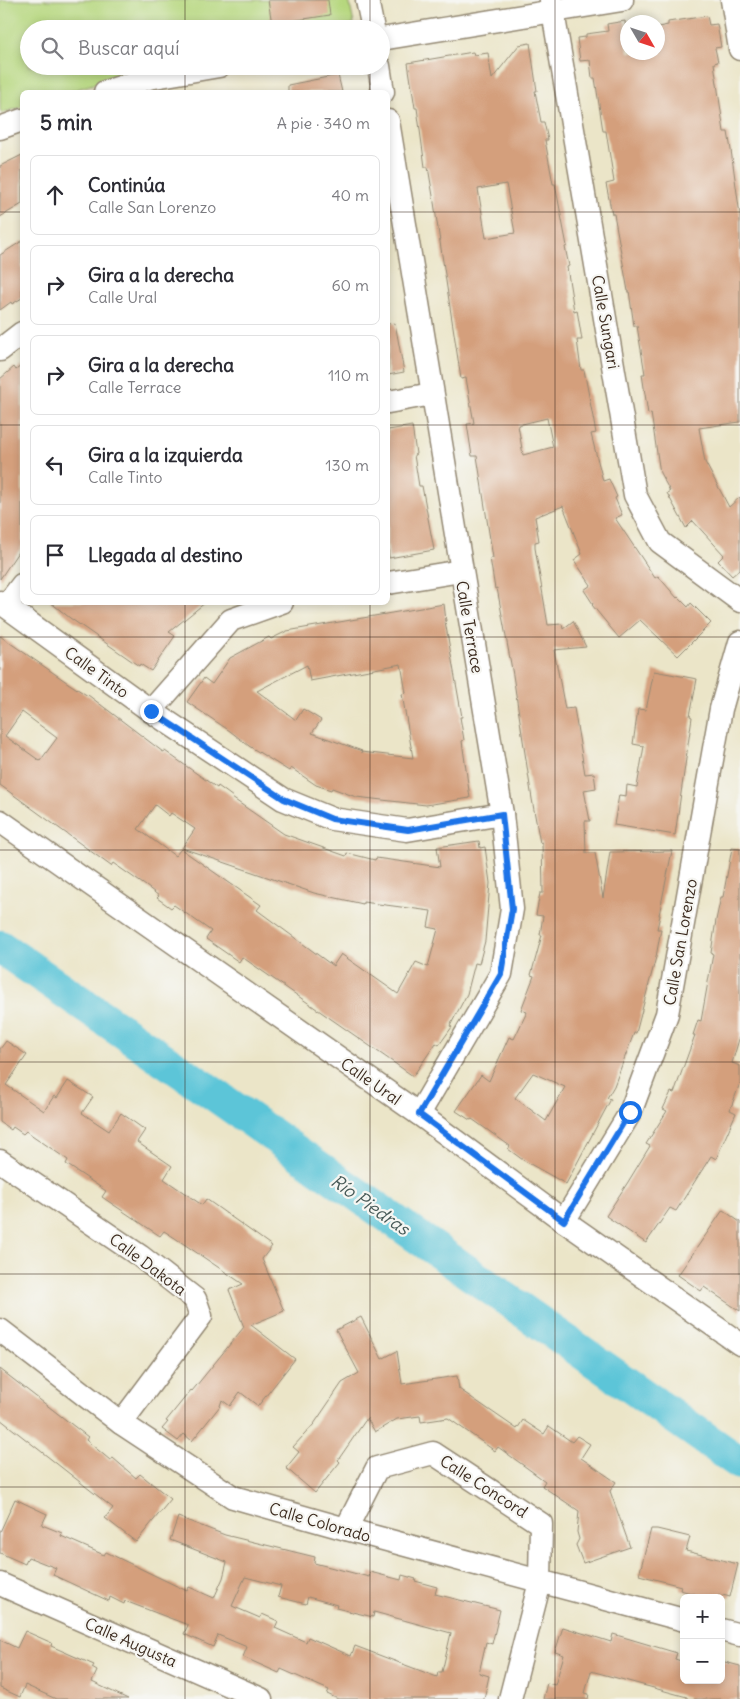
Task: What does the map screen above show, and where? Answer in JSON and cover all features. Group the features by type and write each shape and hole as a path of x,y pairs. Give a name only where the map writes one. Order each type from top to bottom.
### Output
{"street":[{"path":"367,0 371,20"},
{"path":"390,37 552,6 622,0"},
{"path":"732,0 740,49"},
{"name":"Calle Sungari","path":"552,6 635,495 660,542 740,601"},
{"path":"111,90 149,78 166,75"},
{"path":"380,75 383,90"},
{"path":"0,128 20,121"},
{"name":"Calle Terrace","path":"390,148 395,218 432,394 502,814 512,909 501,974 419,1114"},
{"path":"0,350 20,335"},
{"path":"390,402 432,394"},
{"path":"390,583 461,571"},
{"path":"3,604 20,587"},
{"name":"Calle Tinto","path":"3,604 151,711 284,799 332,819 408,830 502,814"},
{"path":"151,711 231,620 274,605"},
{"name":"Calle San Lorenzo","path":"564,1221 630,1112 667,1014 721,709 740,642"},
{"name":"Calle Ural","path":"0,821 419,1114 564,1221 740,1344"},
{"name":"Calle Dakota","path":"0,1161 140,1256 195,1299 200,1316 121,1423"},
{"name":"Calle Colorado","path":"0,1330 121,1423 232,1497 680,1619"},
{"name":"Calle Concord","path":"346,1529 376,1468 433,1453 541,1524 540,1582"},
{"path":"510,1699 540,1582"},
{"name":"Calle Augusta","path":"0,1584 261,1699"},
{"path":"725,1631 740,1635"}],"green space":[{"path":"0,0 349,0 353,20 20,20 20,75 123,75 74,90 20,90 20,108 2,113 0,110"}],"building":[{"path":"268,0 328,0 330,15 298,20 271,20"},
{"path":"707,16 709,25 717,24 721,47 715,48 718,62 714,63 724,132 728,132 740,215 740,422 699,428 705,462 729,507 740,497 740,572 739,570 732,576 718,561 724,555 693,521 686,528 667,493 670,491 660,473 651,413 648,414 642,374 645,374 637,326 634,326 614,214 612,214 606,184 614,182 606,131 603,131 595,78 592,78 590,60 580,61 577,38 586,37 586,34 608,31 607,24 620,22 620,60 665,60 665,26 668,25 668,22"},
{"path":"530,43 537,91 535,91 541,122 544,122 548,140 545,140 567,246 565,247 569,266 567,267 574,311 577,310 582,340 577,340 581,370 584,370 596,433 591,434 603,481 609,479 617,497 615,498 622,515 615,518 655,578 658,576 677,598 688,607 691,603 711,623 678,656 640,620 619,638 592,605 584,590 591,585 574,560 582,554 563,506 535,517 539,541 535,542 535,548 548,625 562,624 563,629 573,621 586,647 554,650 565,709 574,708 585,774 594,773 596,788 584,790 590,821 585,821 586,853 595,853 603,898 610,852 672,851 659,915 657,929 661,929 656,957 636,1033 634,1033 614,1086 607,1098 611,1099 566,1184 523,1160 508,1149 510,1146 472,1119 470,1120 456,1111 481,1075 489,1081 509,1037 514,1039 527,1012 521,1010 534,976 531,975 542,935 540,935 543,916 536,915 540,893 543,893 542,842 540,843 532,799 513,675 497,588 495,589 490,558 493,558 477,456 472,456 467,424 474,423 466,378 461,379 433,196 428,167 425,167 417,108 415,108 408,63 473,52 474,55 488,53 492,79 519,45","holes":["506,184 515,233 486,238 478,189","547,418 553,447 523,455 518,425","533,1073 565,1087 546,1121 515,1098"]},
{"path":"338,75 342,90 288,90 288,85"},
{"path":"20,156 20,205 0,217 0,166"},
{"path":"20,242 20,299 12,304 11,302 0,310 0,255"},
{"path":"395,323 404,372 390,375 390,324"},
{"path":"14,367 16,370 20,367 20,549 0,579 0,379"},
{"path":"412,426 419,486 422,486 434,550 390,558 390,430"},
{"path":"444,604 445,621 462,717 460,717 464,740 462,741 470,798 426,805 356,797 332,788 331,790 316,785 291,768 289,771 249,746 187,702 204,678 212,684 230,658 269,637 271,639 287,631","holes":["401,664 406,693 402,694 413,758 361,752 312,733 321,720 303,709 296,720 257,691 307,665 310,681"]},
{"path":"54,605 202,605 169,632 175,636 151,671 140,664 139,666"},
{"path":"0,636 88,695 163,752 165,751 217,788 218,786 284,834 346,856 347,853 375,860 376,858 440,867 437,847 479,841 480,848 485,847 490,883 485,941 479,964 475,963 467,994 450,1026 452,1027 439,1045 436,1043 413,1076 242,957 239,962 206,939 211,931 174,905 171,908 157,898 159,896 146,886 113,863 111,866 0,785","holes":["22,712 57,738 40,761 5,736","155,805 169,816 171,813 195,829 182,848 314,893 363,904 363,902 431,911 428,927 438,929 428,967 416,962 398,994 341,954 333,966 257,910 261,905 181,849 175,856 138,829"]},
{"path":"654,671 697,679 690,716 692,717 675,835 614,825 619,795 626,796 627,785 637,787 644,746 633,744 638,709 646,710"},
{"path":"732,848 740,849 740,1036 732,1063 740,1066 740,1083 730,1110 736,1113 716,1159 711,1156 676,1211 670,1208 646,1243 606,1216 650,1146 646,1144 667,1111 663,1109 671,1092 674,1093 695,1035 693,1035 698,1020 701,1021 713,954 711,953 716,920 721,897 723,897"},
{"path":"6,1041 27,1055 6,1085 44,1111 54,1096 57,1098 68,1081 93,1097 82,1113 109,1131 121,1113 145,1130 137,1142 172,1166 164,1179 202,1205 206,1199 272,1246 262,1259 284,1311 251,1325 295,1359 258,1406 240,1392 230,1406 222,1400 220,1406 192,1441 184,1434 178,1441 162,1429 168,1422 166,1421 244,1327 229,1290 243,1284 164,1231 160,1236 102,1197 106,1191 66,1164 68,1160 26,1131 23,1134 13,1127 11,1130 0,1122 0,1049"},
{"path":"723,1210 740,1222 740,1311 704,1287 701,1291 678,1275"},
{"path":"361,1317 382,1359 397,1351 402,1384 457,1376 459,1389 517,1429 523,1420 544,1434 549,1426 572,1442 577,1436 590,1444 581,1458 616,1482 610,1491 630,1547 583,1563 576,1545 579,1539 577,1532 579,1511 542,1486 545,1481 498,1447 495,1451 448,1418 421,1422 420,1416 397,1419 375,1432 367,1418 338,1460 340,1462 315,1493 286,1468 299,1452 293,1447 314,1424 342,1383 359,1373 336,1330"},
{"path":"0,1369 88,1437 86,1440 110,1460 113,1458 136,1478 140,1474 171,1499 136,1542 105,1518 113,1508 0,1419"},
{"path":"15,1499 47,1514 42,1525 62,1533 61,1536 104,1555 106,1552 187,1591 189,1587 214,1598 223,1578 227,1562 170,1540 178,1517 225,1535 315,1557 314,1563 369,1577 370,1572 401,1580 402,1575 416,1579 415,1581 437,1587 435,1594 500,1610 492,1644 486,1642 479,1673 489,1676 484,1699 338,1699 327,1694 329,1690 281,1669 279,1673 243,1657 247,1647 218,1635 213,1647 184,1634 188,1625 125,1601 124,1604 110,1597 109,1601 53,1575 56,1568 28,1557 25,1564 0,1553 0,1532","holes":["245,1577 281,1586 278,1597 306,1604 308,1597 337,1605 336,1608 373,1617 374,1612 451,1633 442,1672 438,1672 437,1677 355,1646 351,1656 308,1637 306,1642 275,1628 278,1621 262,1614 260,1618 232,1606"]},
{"path":"651,1529 690,1537 686,1551 738,1564 730,1597 725,1594 694,1594 680,1590 681,1586 639,1575"},
{"path":"563,1627 611,1642 613,1634 677,1653 675,1659 680,1661 680,1684 725,1684 725,1662 740,1666 740,1699 687,1699 687,1697 591,1671 585,1693 589,1694 588,1699 543,1699 547,1683 555,1685 564,1655 555,1652"},
{"path":"25,1631 52,1643 51,1646 94,1665 92,1668 97,1671 92,1682 128,1699 56,1699 25,1685 20,1697 0,1688 0,1640 17,1648"}],"waterway":[{"name":"Río Piedras","path":"0,947 201,1085 740,1463"}],"route":[{"path":"151,711 284,799 332,819 408,830 502,814 512,909 501,974 419,1114 564,1221 630,1112"}]}
